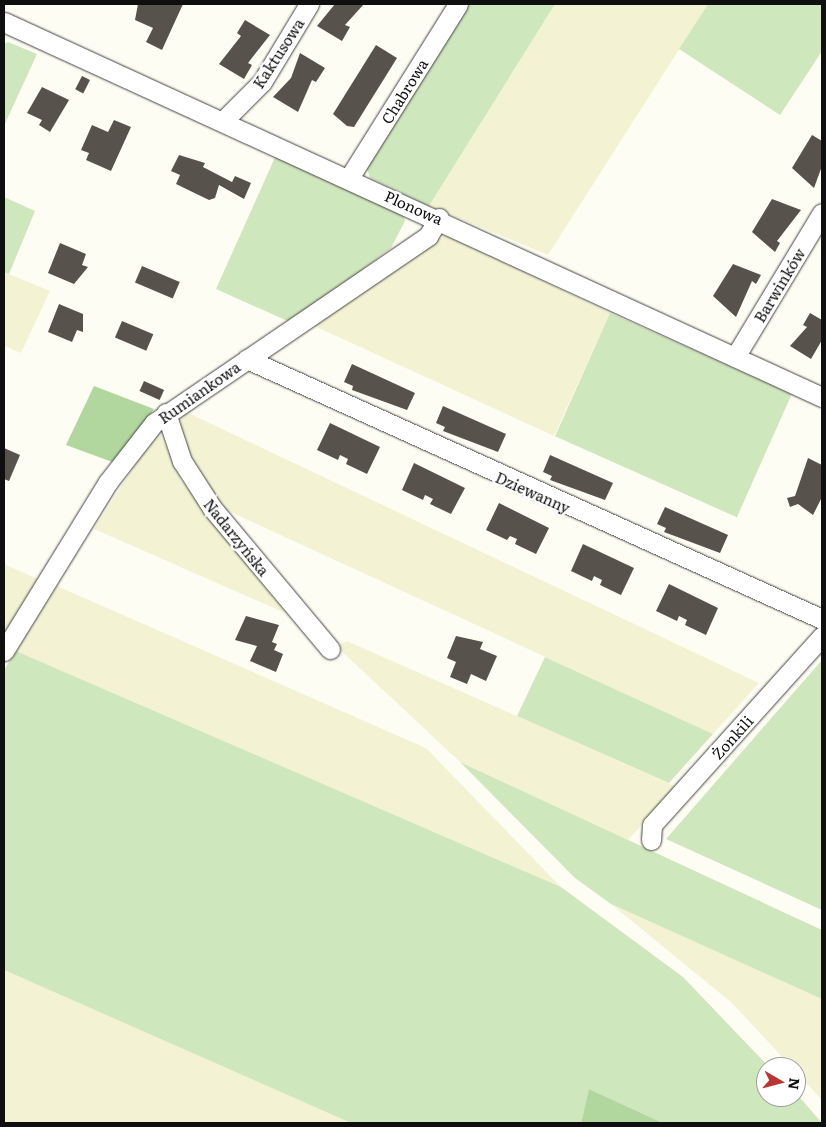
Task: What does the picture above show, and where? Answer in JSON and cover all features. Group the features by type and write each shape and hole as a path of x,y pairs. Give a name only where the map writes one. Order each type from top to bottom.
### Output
{"street":[{"name":"Kaktusowa","path":"223,121 262,82 309,4"},
{"name":"Chabrowa","path":"349,178 458,4"},
{"name":"Plonowa","path":"4,22 439,218 822,397"},
{"name":"Barwinków","path":"735,357 822,213"},
{"name":"Rumiankowa","path":"4,651 125,457 166,413 428,236 439,218"},
{"name":"Dziewanny","path":"247,359 822,619"},
{"name":"Nadarzyńska","path":"166,413 182,461 212,508 330,648"},
{"name":"Żonkili","path":"651,840 652,825 822,636"}],"green space":[{"path":"466,4 555,4 429,206 370,178 365,163"},
{"path":"555,4 708,4 548,255 429,206"},
{"path":"708,4 822,4 822,51 780,115 679,49"},
{"path":"8,42 37,54 4,126 4,44"},
{"path":"276,155 403,213 405,221 391,248 292,323 216,289"},
{"path":"4,197 35,211 9,274 4,272"},
{"path":"446,235 610,313 554,436 312,325"},
{"path":"4,272 50,291 21,353 4,346"},
{"path":"610,313 792,394 737,517 555,436"},
{"path":"94,386 154,409 115,463 66,445"},
{"path":"182,410 759,683 713,734 220,507 193,468 179,432"},
{"path":"158,429 180,479 285,613 94,529"},
{"path":"4,564 40,580 7,634 4,633"},
{"path":"57,586 426,748 561,887 16,651"},
{"path":"347,641 677,787 628,840 460,762 337,647"},
{"path":"16,651 561,887 683,977 759,1057 756,1057 756,1107 806,1107 806,1105 822,1123 663,1123 589,1089 581,1123 351,1123 4,970 4,670"},
{"path":"545,657 713,734 669,783 517,716"},
{"path":"822,660 822,910 666,839"},
{"path":"460,762 822,930 822,999 611,904 575,878"},
{"path":"611,904 822,999 822,1100 806,1083 806,1057 782,1057 732,1003"},
{"path":"4,970 351,1123 4,1123"},
{"path":"589,1089 663,1123 581,1123"}],"building":[{"path":"138,4 183,4 162,50 146,42 153,28 135,20"},
{"path":"335,4 364,4 345,25 350,27 342,41 317,26"},
{"path":"245,20 270,35 248,63 252,65 244,79 219,64 241,36 237,33"},
{"path":"376,45 397,58 354,127 347,126 333,114"},
{"path":"300,53 325,68 316,82 312,80 298,112 273,97 291,78"},
{"path":"82,76 90,80 83,93 75,89"},
{"path":"42,87 69,100 50,132 39,125 42,120 27,113"},
{"path":"114,120 131,127 111,171 86,160 89,153 81,150 92,125 108,132"},
{"path":"812,135 822,141 822,166 814,188 792,168"},
{"path":"179,155 205,163 203,167 232,182 235,176 251,183 244,199 219,185 215,198 209,200 176,184 180,175 171,171"},
{"path":"772,199 801,210 777,241 780,243 775,252 752,232"},
{"path":"60,243 86,254 82,265 88,267 74,284 48,273"},
{"path":"733,264 761,275 756,284 752,281 736,317 713,296"},
{"path":"142,266 180,282 173,299 135,283"},
{"path":"59,304 83,314 83,332 77,330 72,342 48,332"},
{"path":"810,313 822,320 822,340 811,359 790,346 807,327 803,325"},
{"path":"122,321 153,334 146,351 115,338"},
{"path":"352,364 415,393 407,410 352,390 353,386 344,382"},
{"path":"144,381 164,390 160,400 140,391"},
{"path":"443,406 506,434 498,452 443,431 445,427 436,423"},
{"path":"330,423 380,447 367,474 346,464 348,459 340,455 338,460 317,450"},
{"path":"4,448 20,455 9,481 4,479"},
{"path":"550,455 613,483 605,500 550,480 552,476 543,472"},
{"path":"808,458 822,465 822,497 813,515 798,504 790,507 787,498 795,496"},
{"path":"414,463 465,488 451,514 430,504 433,499 425,495 423,500 402,490"},
{"path":"499,503 549,528 536,554 515,544 517,539 510,536 507,540 486,530"},
{"path":"665,507 728,535 720,553 664,532 666,528 657,524"},
{"path":"583,544 634,568 621,595 600,585 602,580 594,576 592,581 571,571"},
{"path":"669,584 718,608 706,635 685,625 687,620 679,616 677,621 656,611"},
{"path":"246,616 279,625 272,642 277,644 274,650 283,654 276,672 250,661 257,646 235,640"},
{"path":"456,636 483,642 480,649 497,656 486,681 471,674 467,684 450,677 456,662 447,658"}]}
